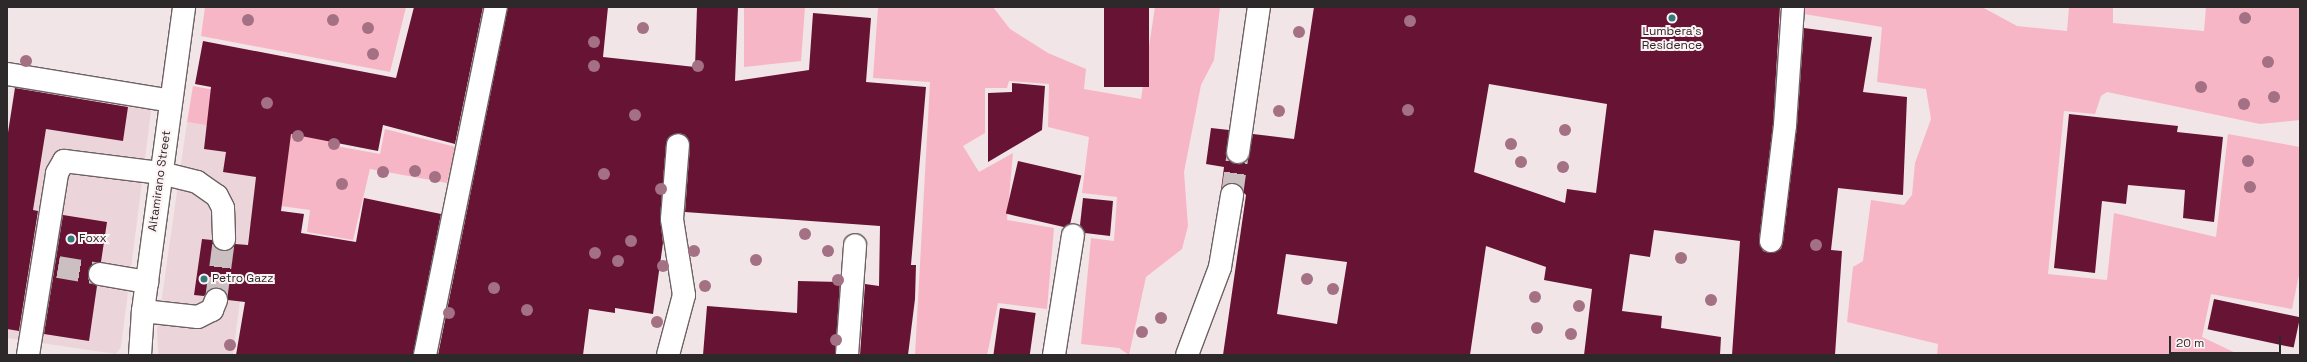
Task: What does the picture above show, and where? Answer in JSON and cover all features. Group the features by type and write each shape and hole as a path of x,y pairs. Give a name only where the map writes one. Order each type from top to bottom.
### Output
{"street":[{"name":"Altamirano Street","path":"140,355 142,311 184,7"},
{"path":"425,355 496,7"},
{"path":"1238,152 1259,7"},
{"path":"1771,241 1785,125 1793,7"},
{"path":"7,74 171,101"},
{"path":"668,355 683,300 672,219 678,145"},
{"path":"28,355 50,266 57,173 64,161 161,173 197,182 217,196 224,208 224,240"},
{"path":"1187,355 1220,268 1232,195"},
{"path":"1054,355 1073,235"},
{"path":"847,355 855,245"},
{"path":"100,274 147,282"},
{"path":"142,311 198,317 209,314 216,300"}],"shaded area":[{"path":"205,7 406,7 390,72 201,36"},
{"path":"744,7 805,7 801,61 744,67"},
{"path":"878,7 993,7 1010,29 1048,53 1086,69 1084,89 1141,99 1155,7 1220,7 1214,60 1201,85 1184,172 1188,226 1182,249 1146,277 1129,355 1119,348 1081,344 1091,238 1114,241 1117,197 1082,193 1089,137 1048,127 1049,84 1009,81 1007,88 985,88 985,133 963,146 979,172 1013,153 1007,220 1054,228 1047,309 998,303 987,355 915,355 930,82 873,78"},
{"path":"1805,7 1982,7 2017,26 2067,31 2069,7 2113,7 2113,23 2204,31 2206,7 2300,7 2300,120 2260,124 2107,92 2101,96 2095,114 2064,111 2048,274 2107,280 2114,213 2216,237 2228,134 2300,147 2300,270 2292,309 2211,294 2202,337 2240,355 1937,355 1938,344 1847,322 1853,267 1863,261 1871,200 1904,205 1912,195 1915,163 1931,119 1926,89 1877,82 1882,27 1804,14"},
{"name":"Foxx","path":"15,83 152,104 121,347 116,354 7,338 7,139"},
{"path":"193,86 342,114 336,146 380,154 385,129 456,147 447,183 370,169 353,240 307,232 310,210 281,206 225,128 187,122"},
{"name":"Petro Gazz","path":"187,122 256,132 279,227 250,224 233,355 159,355 158,352 157,331"}],"building":[{"path":"414,7 483,7 455,144 383,125 378,151 291,134 281,211 304,214 301,233 356,242 364,198 441,214 413,355 236,355 245,302 228,300 220,288 209,290 204,296 194,295 202,239 212,240 218,250 224,251 235,244 248,245 256,177 223,172 226,152 204,149 211,87 195,84 203,41 396,78"},
{"path":"508,7 608,7 603,57 695,67 697,7 738,7 735,81 809,70 813,13 871,18 866,82 926,87 911,265 916,265 915,299 908,355 860,355 865,284 879,286 880,226 685,212 690,146 685,135 679,133 668,138 666,144 660,218 663,243 653,314 615,308 615,313 589,309 583,355 438,355"},
{"path":"1104,7 1149,7 1149,87 1104,87"},
{"path":"1314,7 1780,7 1773,124 1759,240 1763,251 1770,253 1781,249 1783,242 1797,126 1804,28 1872,37 1863,92 1907,97 1903,195 1838,188 1831,250 1842,251 1835,355 1732,355 1740,241 1654,230 1650,257 1630,254 1622,311 1662,316 1661,328 1721,337 1720,355 1584,355 1592,289 1544,280 1546,267 1486,246 1470,355 1223,355 1246,195 1234,183 1227,183 1221,190 1224,167 1206,164 1211,128 1229,130 1226,156 1237,164 1248,159 1253,134 1294,139","holes":["1489,84 1607,104 1596,193 1567,189 1565,203 1474,172","1286,254 1347,262 1337,324 1277,314"]},
{"path":"1012,83 1045,86 1042,130 988,162 988,93 1012,92"},
{"path":"15,88 128,107 123,141 46,129 33,210 38,211 19,331 7,329 7,139"},
{"path":"2069,114 2178,126 2177,132 2223,137 2214,222 2183,218 2185,190 2128,185 2126,204 2102,201 2095,273 2054,268"},
{"path":"1018,161 1081,176 1069,228 1006,214"},
{"path":"1083,198 1113,201 1110,236 1085,233 1080,225"},
{"path":"63,215 107,222 101,262 91,266 88,272 88,279 97,286 89,341 44,334"},
{"path":"798,281 840,282 835,355 703,355 707,306 797,313"},
{"path":"2214,299 2300,317 2294,348 2208,329"},
{"path":"1000,308 1036,313 1030,355 993,355"}],"tunnel":[{"path":"1232,195 1238,152"},
{"path":"216,300 224,239"},
{"path":"58,267 100,274"}],"place":[{"name":"Lumbera's Residence","path":"1672,18"},
{"name":"Foxx","path":"71,239"},
{"name":"Petro Gazz","path":"204,279"}]}
